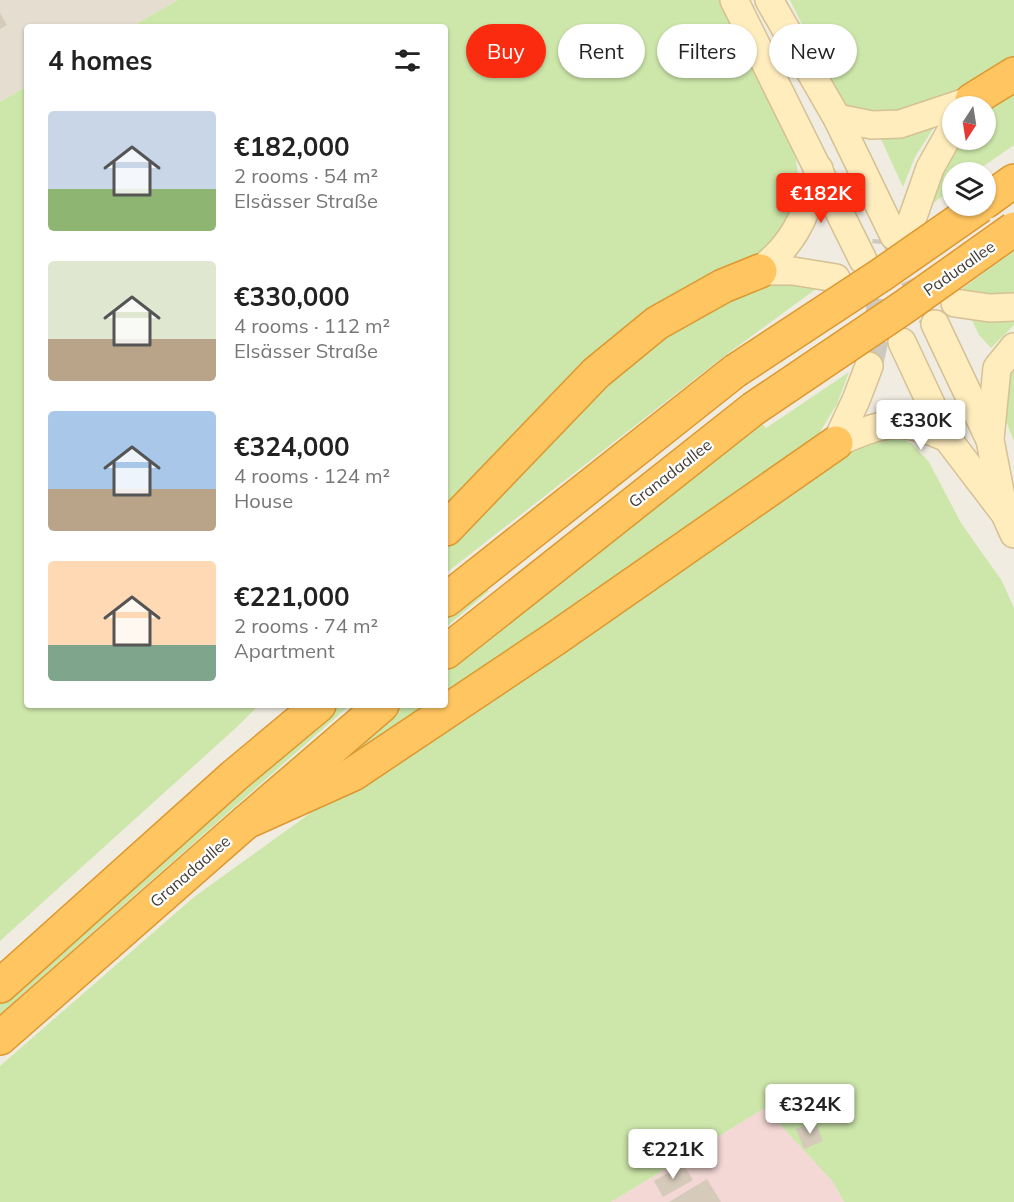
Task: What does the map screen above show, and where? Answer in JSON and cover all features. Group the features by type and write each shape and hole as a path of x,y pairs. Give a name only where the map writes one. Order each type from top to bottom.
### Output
{"highway":[{"path":"980,96 1014,74"},
{"path":"996,194 1014,181"},
{"path":"448,598 735,370 872,268 963,216"},
{"name":"Paduaallee","path":"904,307 1014,229"},
{"path":"448,527 596,373 657,323 723,286 760,271"},
{"name":"Granadaallee","path":"448,650 753,409 904,307"},
{"path":"246,822 353,774 556,638 836,443"},
{"path":"234,776 282,708"},
{"path":"0,986 234,776 315,708"},
{"name":"Granadaallee","path":"0,1038 379,708"}],"main road":[{"path":"734,0 784,103 872,268"},
{"path":"769,0 837,118 894,230 942,147"},
{"path":"837,118 872,124 900,124 942,111"},
{"path":"760,271 784,247 802,219 819,169"},
{"path":"760,271 793,271 836,278"},
{"path":"955,303 990,308 1014,307"},
{"path":"935,324 990,440 1009,524"},
{"path":"903,342 947,438 1009,524"},
{"path":"990,440 997,368 1014,347"},
{"path":"836,443 869,366"},
{"path":"836,443 874,427 907,424 926,428 947,438"}],"shaded area":[{"path":"0,0 178,0 136,24 24,24 24,88 0,102"},
{"path":"765,1108 833,1182 844,1202 611,1202"}],"green space":[{"path":"178,0 720,0 732,24 657,24 657,78 757,77 795,156 798,181 794,204 769,246 448,506 448,24 136,24"},
{"path":"790,0 1014,0 1014,59 960,91 942,96 942,99 897,118 856,111 844,103 828,78 857,78 857,24 802,24"},
{"path":"1014,87 1014,145 989,162 947,162 952,150 996,150 996,101"},
{"path":"24,88 24,708 256,708 0,941 0,102"},
{"path":"934,123 934,127 915,157 903,187 881,139 906,136"},
{"path":"942,172 942,196 924,210"},
{"path":"1014,251 1014,296 1003,299 959,291"},
{"path":"797,283 816,289 727,354 448,571 448,540 577,410 670,326 765,285"},
{"path":"1014,317 1014,325 991,348 979,335 971,318"},
{"path":"1014,361 1014,441 1004,411 1004,392"},
{"path":"849,372 837,404 812,445 448,693 448,667 539,593 760,421 766,428"},
{"path":"893,435 911,443 929,462 961,523 1002,581 1014,608 1014,1202 844,1202 833,1182 765,1108 611,1202 0,1202 0,1066 194,897 344,789 841,455"},
{"path":"484,585 489,591 448,625 448,614"},
{"path":"334,708 347,708 0,1014 0,1003"},
{"path":"398,708 425,708 340,767 328,766"}],"building":[{"path":"0,13 7,25 0,29"},
{"path":"815,1121 823,1141 804,1149 796,1129"},
{"path":"683,1164 693,1180 663,1197 654,1181"},
{"path":"707,1179 721,1202 669,1202"}],"tunnel":[{"path":"869,366 878,319 886,240"},
{"path":"896,241 935,324"}]}
